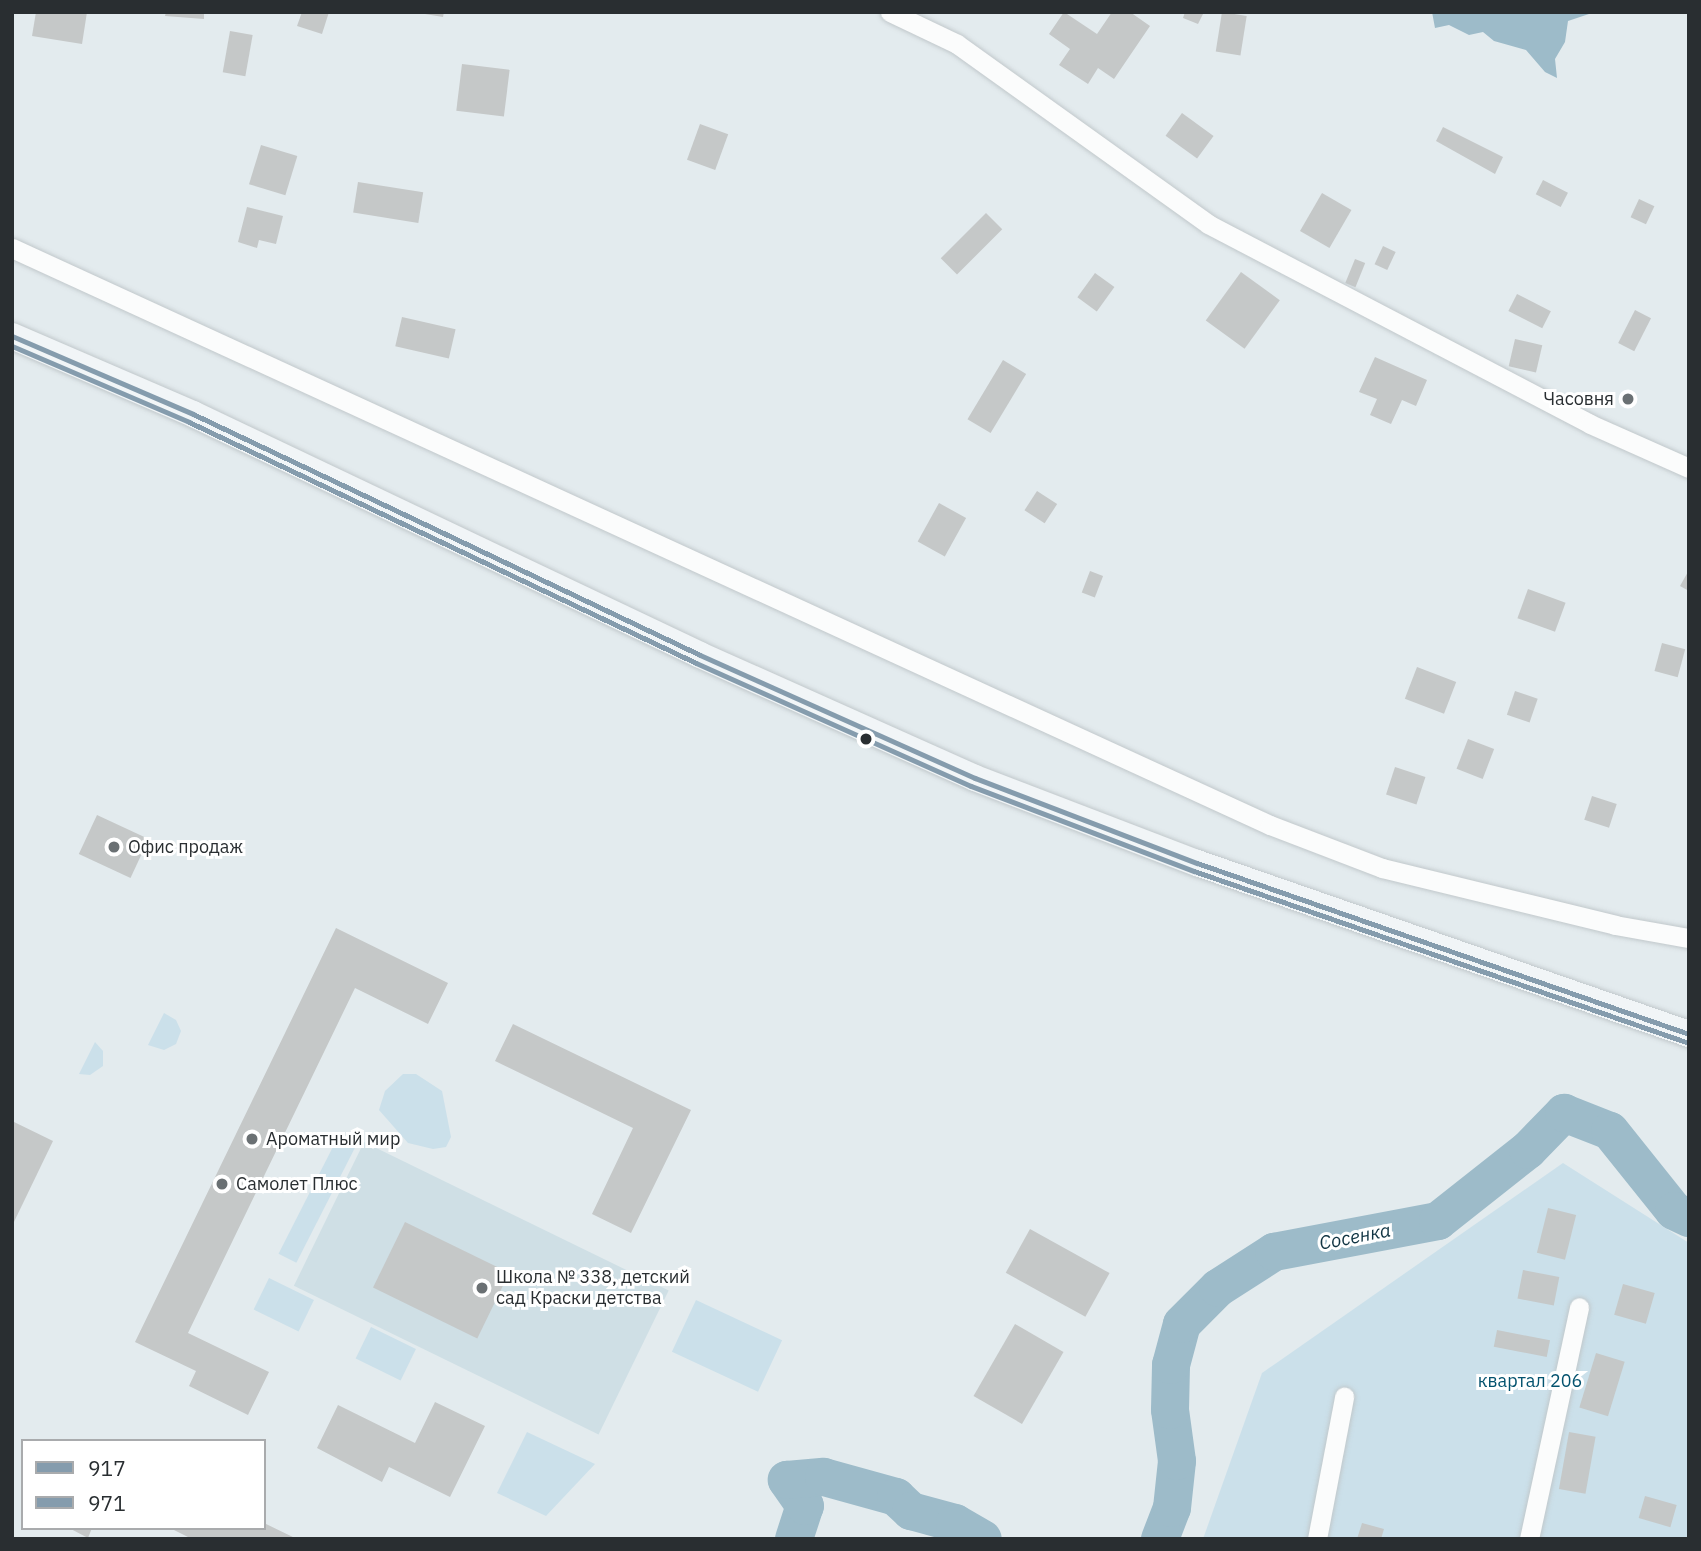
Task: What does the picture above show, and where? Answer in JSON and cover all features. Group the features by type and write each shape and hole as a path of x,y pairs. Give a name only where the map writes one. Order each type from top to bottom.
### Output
{"main road":[{"path":"12,335 192,414 700,655 975,778 1210,867 1682,1027"}],"street":[{"path":"891,12 957,44 1208,224 1590,424 1689,468"},
{"path":"12,248 1270,825 1382,868 1615,925 1689,939"},
{"path":"1529,1539 1579,1307"},
{"path":"1317,1539 1344,1397"}],"shaded area":[{"path":"1432,12 1595,12 1568,21 1565,42 1555,59 1557,78 1545,72 1526,50 1494,41 1483,32 1469,35 1449,25 1435,28"},
{"name":"Школа № 338, детский сад Краски детства","path":"364,1142 669,1291 599,1434 294,1286"}],"green space":[{"path":"164,1013 176,1020 181,1031 176,1044 164,1050 148,1045"},
{"path":"95,1042 103,1051 103,1066 90,1075 79,1074"},
{"path":"403,1074 416,1074 442,1091 451,1137 446,1147 433,1149 408,1143 379,1110 385,1091"},
{"path":"338,1137 356,1146 296,1263 279,1254"},
{"name":"квартал 206","path":"1563,1163 1689,1243 1689,1539 1203,1539 1262,1373"},
{"path":"269,1278 314,1300 299,1331 254,1309"},
{"path":"696,1300 782,1340 758,1392 672,1352"},
{"path":"371,1327 416,1349 401,1380 356,1358"},
{"path":"527,1432 595,1464 546,1516 497,1493"}],"building":[{"path":"36,12 87,12 82,44 32,36"},
{"path":"166,12 204,12 204,19 165,16"},
{"path":"302,12 329,12 322,34 297,26"},
{"path":"413,12 444,12 443,17"},
{"path":"1064,12 1097,34 1112,12 1130,12 1150,26 1114,79 1098,68 1088,84 1059,65 1070,49 1049,34"},
{"path":"1185,12 1204,12 1198,24 1183,18"},
{"path":"1222,12 1247,16 1240,55 1216,52"},
{"path":"230,31 253,35 245,76 223,72"},
{"path":"462,64 510,70 504,116 456,111"},
{"path":"1182,113 1214,136 1197,159 1166,136"},
{"path":"700,124 728,134 715,170 687,160"},
{"path":"1443,127 1503,157 1495,174 1436,141"},
{"path":"261,145 297,156 285,195 249,184"},
{"path":"1543,180 1568,193 1561,207 1536,194"},
{"path":"358,182 423,192 418,223 353,213"},
{"path":"1322,193 1351,210 1329,248 1300,231"},
{"path":"1639,199 1654,206 1646,224 1631,217"},
{"path":"247,207 283,216 276,244 259,240 257,248 238,242"},
{"path":"986,213 1002,229 957,275 941,258"},
{"path":"1383,246 1396,252 1387,270 1375,264"},
{"path":"1355,259 1365,263 1355,287 1345,283"},
{"path":"1241,272 1280,300 1245,349 1206,321"},
{"path":"1095,273 1114,287 1097,311 1077,297"},
{"path":"1517,294 1551,311 1542,328 1508,311"},
{"path":"1635,310 1651,318 1634,351 1618,343"},
{"path":"402,317 456,329 449,359 395,346"},
{"path":"1515,339 1542,345 1536,373 1509,366"},
{"path":"1375,357 1427,380 1416,406 1402,400 1391,424 1370,415 1377,399 1359,392"},
{"path":"1003,360 1026,374 991,433 967,419"},
{"path":"1037,491 1057,504 1045,523 1024,510"},
{"path":"939,503 966,518 945,557 918,541"},
{"path":"1689,570 1689,591 1680,586"},
{"path":"1090,571 1103,576 1095,597 1082,592"},
{"path":"1528,589 1566,603 1555,632 1517,618"},
{"path":"1662,643 1685,649 1678,677 1654,671"},
{"path":"1417,667 1456,682 1444,714 1405,699"},
{"path":"1515,691 1538,699 1530,722 1507,715"},
{"path":"1468,739 1494,749 1483,779 1457,769"},
{"path":"1395,767 1425,777 1416,804 1386,795"},
{"path":"1592,796 1617,804 1609,828 1584,820"},
{"name":"Офис продаж","path":"97,815 149,839 130,878 79,854"},
{"path":"336,928 448,983 428,1024 355,988 188,1333 269,1372 248,1415 189,1386 196,1371 135,1342"},
{"path":"513,1024 691,1110 631,1233 592,1214 633,1128 495,1061"},
{"path":"12,1121 53,1141 12,1226"},
{"path":"1548,1208 1576,1215 1565,1260 1537,1253"},
{"path":"405,1222 509,1273 477,1338 373,1288"},
{"path":"1030,1229 1110,1273 1085,1317 1006,1273"},
{"path":"1523,1270 1559,1277 1554,1306 1517,1298"},
{"path":"1623,1284 1655,1293 1646,1324 1614,1315"},
{"path":"1015,1324 1063,1352 1022,1424 974,1396"},
{"path":"1497,1330 1550,1340 1547,1357 1494,1347"},
{"path":"1596,1353 1625,1362 1608,1416 1579,1408"},
{"path":"435,1402 485,1426 450,1497 389,1467 382,1482 317,1448 338,1405 415,1443"},
{"path":"1569,1432 1596,1437 1586,1494 1559,1489"},
{"path":"1645,1496 1677,1505 1670,1527 1639,1518"},
{"path":"1362,1523 1384,1529 1381,1539 1357,1539"},
{"path":"266,1524 297,1539 192,1539 174,1530 266,1530"},
{"path":"73,1530 91,1530 88,1538"}],"waterway":[{"name":"Сосенка","path":"1160,1539 1172,1508 1177,1461 1170,1410 1171,1365 1182,1324 1218,1288 1274,1252 1438,1221 1528,1150 1564,1113 1610,1131 1674,1211 1689,1218"},
{"name":"Сосенка","path":"794,1539 805,1506 787,1480 824,1477 896,1497 911,1511 955,1523 983,1539"}],"transit line":[{"name":"917","path":"12,336 193,414 700,655 975,778 1197,863 1689,1034"},
{"name":"971","path":"12,346 189,422 696,663 971,786 1194,871 1686,1042"}],"place":[{"name":"Часовня","path":"1628,399"},
{"name":"Офис продаж","path":"114,847"},
{"name":"Ароматный мир","path":"252,1139"},
{"name":"Самолет Плюс","path":"222,1184"},
{"name":"Школа № 338, детский сад Краски детства","path":"482,1288"}]}
